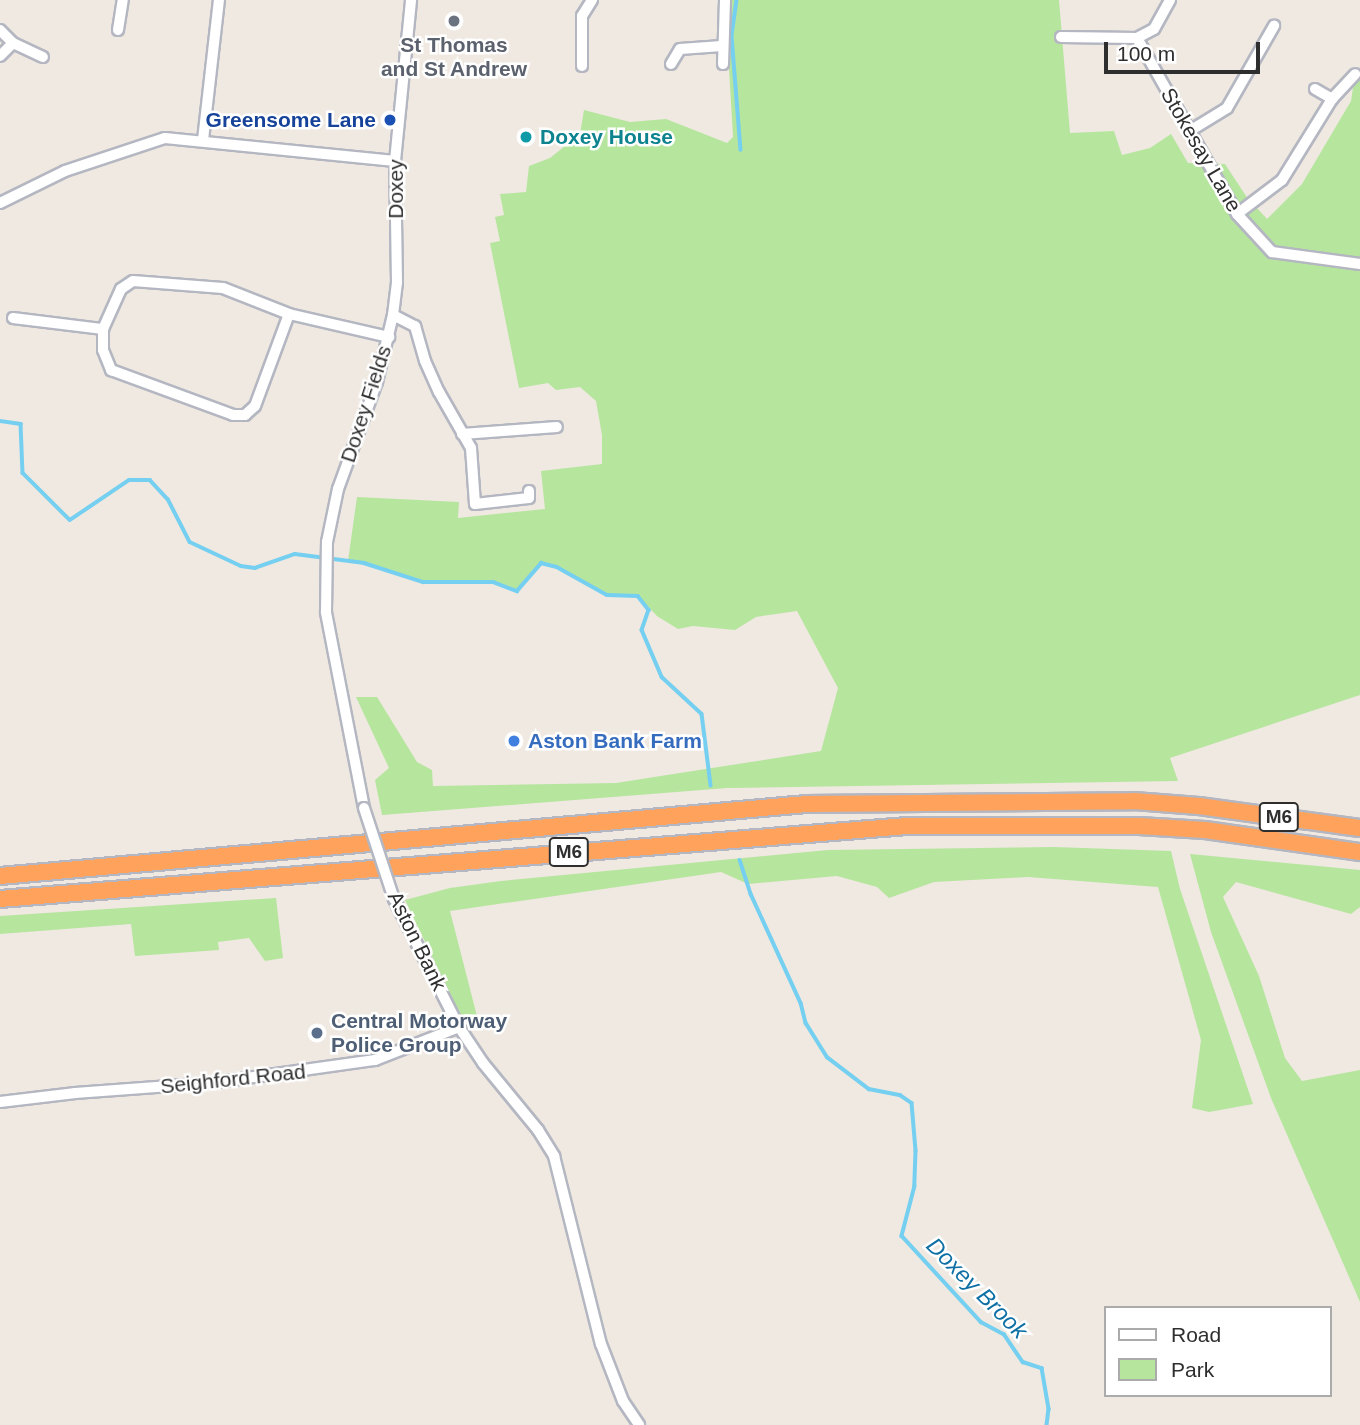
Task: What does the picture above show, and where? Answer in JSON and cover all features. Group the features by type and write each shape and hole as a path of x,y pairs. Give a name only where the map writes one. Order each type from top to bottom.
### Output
{"highway":[{"name":"M6","path":"0,876 806,804 1134,801 1199,806 1360,828"},
{"name":"M6","path":"0,899 908,826 1139,826 1205,830 1360,852"}],"street":[{"path":"118,30 124,0"},
{"path":"203,140 219,0"},
{"name":"Doxey","path":"389,337 397,282 395,161 411,0"},
{"path":"582,66 582,16 592,0"},
{"path":"723,64 725,0"},
{"path":"1061,37 1137,38 1154,29 1170,0"},
{"path":"1188,132 1227,108 1274,26"},
{"path":"0,30 13,43 43,57"},
{"name":"Stokesay Lane","path":"1137,38 1237,214 1272,252 1360,264"},
{"path":"0,56 13,43"},
{"path":"671,64 680,49 722,46"},
{"path":"1237,214 1282,180 1332,99 1355,74"},
{"path":"1315,89 1332,99"},
{"path":"0,203 65,171 150,142 176,137 395,161"},
{"name":"Doxey Fields","path":"103,329 121,289 134,281 223,288 289,314 389,337 377,382 338,489 327,542"},
{"path":"13,318 103,329 103,350 111,370 233,415 244,415 256,406 289,314"},
{"path":"393,315 415,327 425,361 471,448 475,505 529,498 529,491"},
{"path":"462,434 557,427"},
{"name":"Aston Bank","path":"327,542 326,612 364,808 394,899 459,1027 483,1063 538,1130 554,1156 601,1344 623,1401 639,1425"},
{"name":"Seighford Road","path":"0,1102 75,1093 211,1083 375,1060 459,1027"}],"green space":[{"path":"731,0 1059,0 1070,133 1114,131 1122,155 1150,148 1171,134 1188,163 1225,164 1246,196 1267,219 1302,184 1351,101 1355,74 1360,79 1360,695 1170,758 1178,781 727,788 382,815 375,780 389,768 356,697 377,697 417,762 432,770 433,786 616,783 821,751 838,688 797,611 756,617 735,630 693,626 678,629 657,616 638,596 607,595 557,567 541,563 517,591 493,582 423,582 364,563 348,561 357,497 459,502 458,518 545,509 541,471 602,464 602,435 596,401 580,387 556,390 548,383 519,388 490,243 500,241 495,217 504,215 500,194 526,192 529,166 550,158 580,134 584,110 630,122 666,119 727,143 733,137 727,34"},
{"path":"1054,847 1171,851 1180,889 1253,1104 1209,1112 1192,1108 1201,1040 1158,887 1028,877 934,882 889,898 877,887 837,876 748,884 721,872 450,911 479,1024 461,1017 405,900 450,888 501,881 828,850"},
{"path":"1190,854 1360,870 1360,907 1351,914 1236,882 1223,897 1259,976 1285,1058 1302,1081 1360,1070 1360,1302 1271,1098 1211,932"},
{"path":"276,898 283,958 265,961 249,938 218,942 219,950 135,956 131,924 0,934 0,916"}],"waterway":[{"path":"737,0 732,36 741,150"},
{"name":"Doxey Brook","path":"0,421 21,424 23,473 70,520 129,480 150,480 168,499 190,542 241,566 255,568 295,554 364,563 423,582 493,582 517,591 541,563 557,567 607,595 638,596 649,610 642,630 662,677 702,714 711,785"},
{"name":"Doxey Brook","path":"740,860 751,894 801,1003 806,1023 827,1057 869,1089 900,1095 912,1103 916,1151 915,1186 902,1236 981,1322 1004,1334 1023,1362 1042,1368 1049,1409 1047,1425"}],"place":[{"name":"St Thomas and St Andrew","path":"454,21"},
{"name":"Greensome Lane","path":"390,120"},
{"name":"Doxey House","path":"526,137"},
{"name":"Aston Bank Farm","path":"514,741"},
{"name":"Central Motorway Police Group","path":"317,1033"}]}
